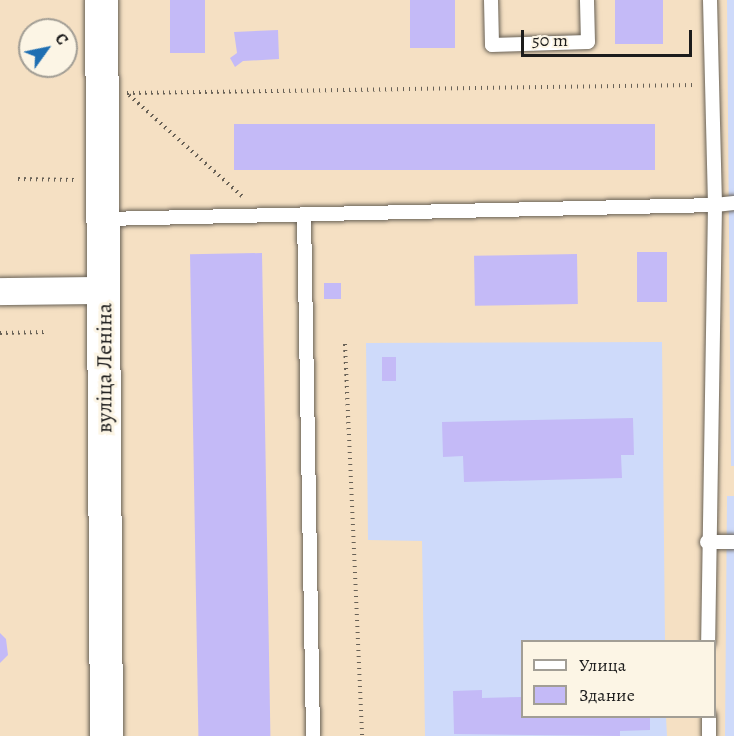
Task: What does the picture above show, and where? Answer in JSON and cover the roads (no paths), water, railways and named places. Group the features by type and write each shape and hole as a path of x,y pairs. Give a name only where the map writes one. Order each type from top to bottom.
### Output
{"street":[{"name":"вуліца Леніна","path":"101,0 105,290 106,736"},
{"path":"0,291 105,290"}],"lane":[{"path":"491,0 492,45 588,42 587,0"},
{"path":"708,640 707,542 715,205 710,0"},
{"path":"104,219 734,203"},
{"path":"304,214 313,736"},
{"path":"707,542 734,542"},
{"path":"709,718 709,736"}]}
